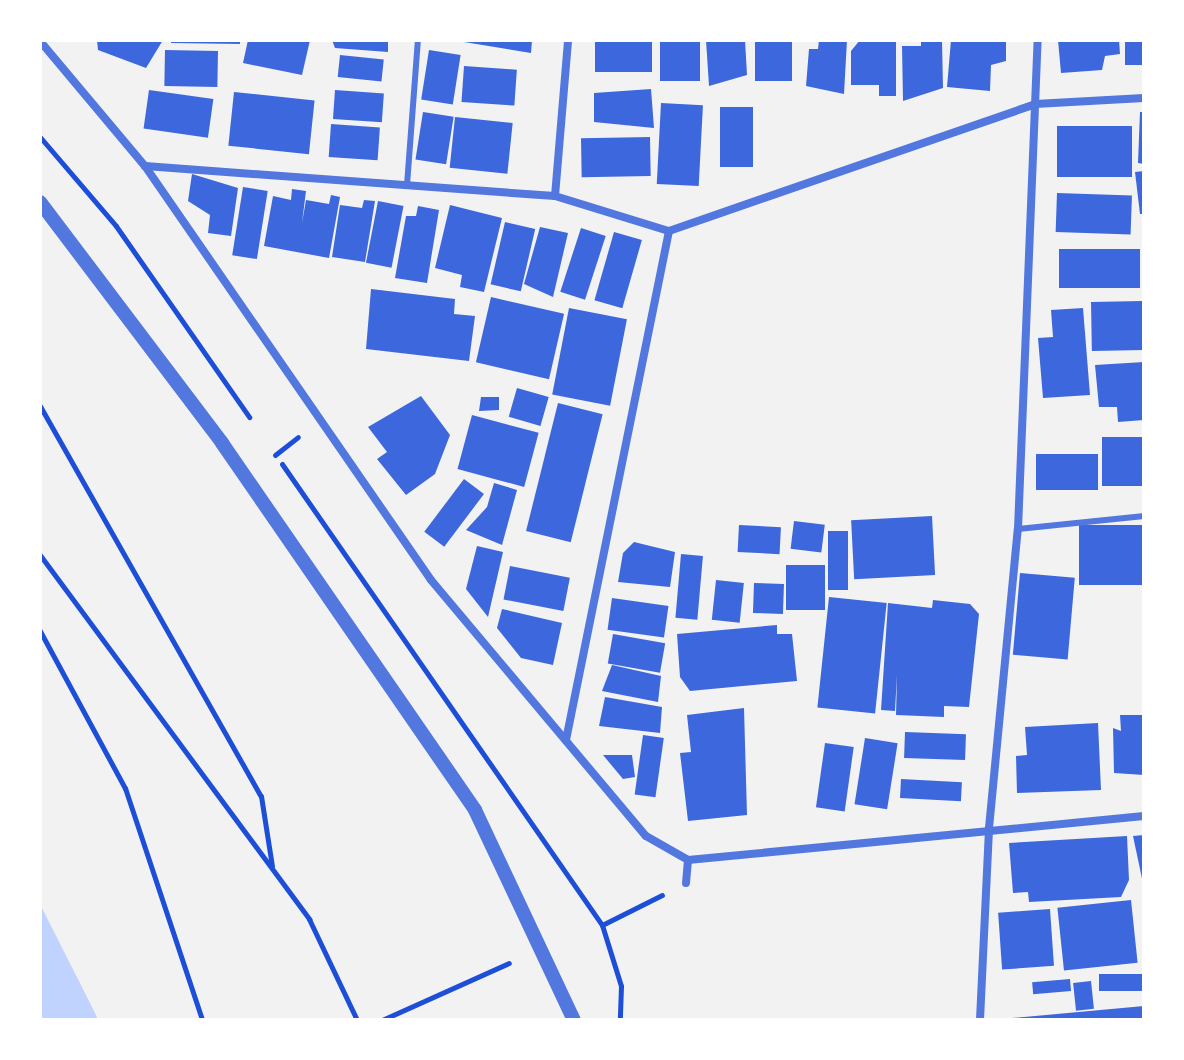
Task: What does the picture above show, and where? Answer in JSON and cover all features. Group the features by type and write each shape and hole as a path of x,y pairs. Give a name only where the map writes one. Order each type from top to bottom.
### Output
{"street":[{"path":"555,196 568,40"},
{"path":"980,1020 989,828 1018,529 1038,40"},
{"path":"40,41 145,166 431,580 646,836 688,860 989,828 1144,816"},
{"path":"145,166 555,196 669,231 1035,104 1144,98"},
{"path":"40,202 222,443 475,810 574,1020"},
{"path":"566,740 669,231"},
{"path":"686,883 688,860"}],"lane":[{"path":"407,185 418,40"},
{"path":"1018,529 1144,516"}],"path":[{"path":"40,406 261,796 273,869"},
{"path":"275,455 308,429"},
{"path":"40,555 309,919 357,1020"},
{"path":"40,631 125,788 202,1020"},
{"path":"602,925 686,883"},
{"path":"382,1020 514,960"}],"water":[{"path":"40,904 95,1013 98,1020 40,1020"}],"building":[{"path":"97,40 163,40 146,68 98,50"},
{"path":"171,40 240,40 240,44 171,43"},
{"path":"248,40 310,40 302,75 243,63"},
{"path":"332,40 388,40 388,52 335,48"},
{"path":"464,40 532,40 531,53 464,42"},
{"path":"595,40 652,40 652,72 595,72"},
{"path":"660,40 700,40 700,81 660,81"},
{"path":"706,40 745,40 747,75 709,86"},
{"path":"755,40 792,40 792,81 755,81"},
{"path":"819,40 847,40 844,94 806,86 809,49 818,49"},
{"path":"860,40 896,40 896,96 879,96 879,85 851,85 851,51"},
{"path":"921,40 942,40 943,88 903,101 902,46 921,46"},
{"path":"951,40 1006,40 1006,61 991,65 990,91 947,87"},
{"path":"1058,40 1119,40 1120,54 1105,56 1102,70 1061,73"},
{"path":"1125,40 1144,40 1144,65 1125,65"},
{"path":"165,50 218,51 217,87 164,86"},
{"path":"429,50 461,55 453,104 421,99"},
{"path":"340,55 384,60 381,81 338,77"},
{"path":"464,66 517,70 514,106 461,102"},
{"path":"651,89 654,128 594,122 594,93"},
{"path":"149,90 213,99 208,138 144,129"},
{"path":"335,90 384,93 382,122 333,119"},
{"path":"234,92 315,100 309,154 228,146"},
{"path":"661,103 703,105 699,186 657,184"},
{"path":"720,107 753,107 753,167 720,167"},
{"path":"423,112 454,117 446,164 415,159"},
{"path":"1140,112 1144,112 1144,164 1138,163"},
{"path":"455,117 513,123 507,174 450,168"},
{"path":"331,124 380,127 378,160 329,157"},
{"path":"1057,126 1132,126 1132,177 1057,177"},
{"path":"650,137 651,176 582,177 581,138"},
{"path":"1144,171 1144,214 1140,214 1135,172"},
{"path":"192,174 238,188 231,236 208,233 210,215 188,201"},
{"path":"243,187 268,191 257,259 232,255"},
{"path":"292,189 306,191 302,223 306,200 329,204 331,195 340,197 329,258 264,246 273,196 291,200"},
{"path":"1057,193 1132,196 1131,235 1056,232"},
{"path":"364,200 375,201 365,262 332,257 340,205 362,208"},
{"path":"378,201 404,206 392,268 366,263"},
{"path":"450,205 502,218 484,292 460,287 462,275 435,268"},
{"path":"418,206 439,210 427,283 395,278 406,216 416,216"},
{"path":"505,222 535,229 521,291 491,284"},
{"path":"540,227 568,233 553,297 524,284"},
{"path":"581,228 606,236 585,300 560,292"},
{"path":"614,232 642,240 622,308 594,300"},
{"path":"1059,249 1140,249 1140,288 1059,288"},
{"path":"371,289 455,299 454,314 475,316 469,361 366,349"},
{"path":"491,297 564,314 549,379 476,362"},
{"path":"1143,301 1144,350 1092,351 1091,302"},
{"path":"569,308 627,319 610,406 552,394"},
{"path":"1083,308 1090,395 1043,398 1038,338 1053,337 1051,310"},
{"path":"1144,362 1144,420 1118,422 1117,407 1099,407 1095,365"},
{"path":"517,388 549,397 540,426 509,417"},
{"path":"421,396 450,435 435,474 406,495 377,459 387,452 368,427"},
{"path":"481,397 499,397 499,410 479,411"},
{"path":"558,403 603,414 571,542 526,531"},
{"path":"472,415 539,433 524,487 458,469"},
{"path":"1102,437 1144,437 1144,486 1102,486"},
{"path":"1036,454 1098,454 1098,490 1036,490"},
{"path":"464,479 484,494 444,547 424,532"},
{"path":"494,483 517,490 502,545 466,530 487,507"},
{"path":"932,516 935,575 854,579 851,520"},
{"path":"794,521 825,525 821,553 791,549"},
{"path":"739,525 781,527 780,554 738,552"},
{"path":"1079,525 1144,525 1144,585 1079,585"},
{"path":"828,531 848,531 848,590 828,590"},
{"path":"634,542 675,552 670,587 618,582 623,553"},
{"path":"477,546 503,552 488,617 466,589"},
{"path":"681,554 703,556 697,620 675,618"},
{"path":"786,565 825,565 825,610 786,610"},
{"path":"510,566 570,578 563,611 504,599"},
{"path":"1020,573 1075,578 1068,659 1013,655"},
{"path":"716,580 744,583 740,623 712,620"},
{"path":"754,583 784,584 783,614 753,613"},
{"path":"829,597 887,603 875,713 817,707"},
{"path":"612,598 668,606 664,638 608,630"},
{"path":"933,600 970,604 979,614 969,707 944,706 944,717 896,715 897,675 895,711 881,710 888,603 932,608"},
{"path":"502,609 562,623 553,665 521,658 497,628"},
{"path":"777,625 777,634 792,634 797,681 690,691 680,677 677,634"},
{"path":"613,634 665,643 660,673 608,664"},
{"path":"612,665 661,676 658,702 602,691"},
{"path":"605,697 662,707 660,733 599,726"},
{"path":"744,708 747,815 688,821 680,753 691,752 687,715"},
{"path":"1120,715 1144,715 1144,775 1114,773 1113,728 1121,731"},
{"path":"1098,723 1101,790 1017,793 1016,756 1027,755 1025,727"},
{"path":"905,732 966,734 965,760 904,758"},
{"path":"643,735 664,738 655,797 635,794"},
{"path":"865,738 898,743 887,809 855,804"},
{"path":"825,743 854,747 845,811 816,807"},
{"path":"603,755 632,755 635,777 623,779"},
{"path":"901,779 962,782 961,801 900,798"},
{"path":"1144,835 1144,888 1133,836"},
{"path":"1127,836 1129,880 1121,897 1029,902 1028,892 1013,893 1009,843"},
{"path":"1131,900 1138,963 1064,970 1057,908"},
{"path":"1050,909 1054,966 1002,969 998,913"},
{"path":"1099,974 1144,974 1144,991 1099,991"},
{"path":"1070,979 1071,991 1033,994 1032,982"},
{"path":"1091,981 1094,1009 1076,1011 1073,983"},
{"path":"1144,1006 1144,1020 1012,1020 1012,1018"}]}
